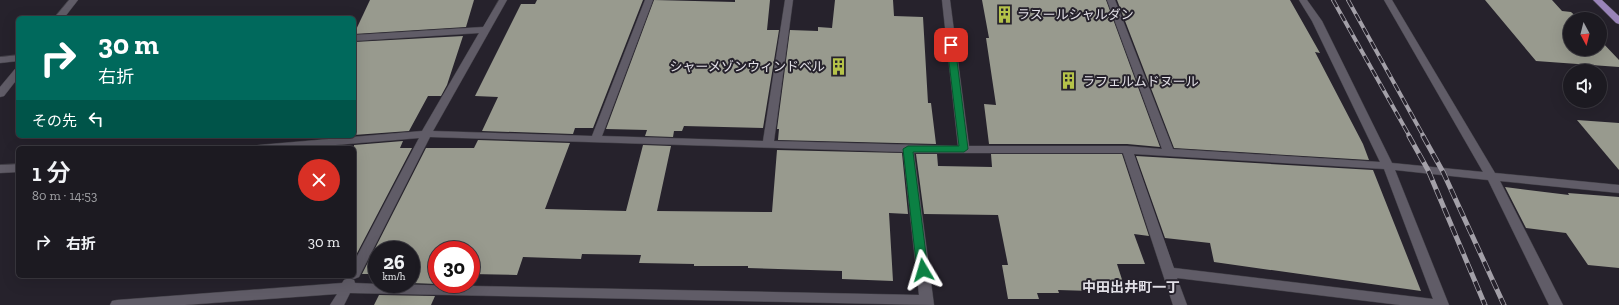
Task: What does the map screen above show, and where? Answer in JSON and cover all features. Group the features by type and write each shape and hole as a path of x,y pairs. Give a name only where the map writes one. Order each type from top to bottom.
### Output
{"main road":[{"path":"1597,0 1619,22"}],"street":[{"path":"61,16 74,0"},
{"path":"356,269 426,134 484,30 503,0"},
{"path":"596,139 649,0"},
{"path":"768,145 789,0"},
{"path":"946,0 964,149"},
{"path":"1111,0 1169,152"},
{"path":"1169,272 1442,305 1388,166 1317,21 1303,0"},
{"path":"1388,0 1492,177 1556,305"},
{"path":"356,38 484,30"},
{"path":"0,60 16,58"},
{"path":"0,94 16,74"},
{"path":"283,146 426,134 908,149 1127,150 1388,166 1619,189"},
{"path":"117,305 351,279 927,303 908,149"},
{"path":"1127,150 1180,305"},
{"path":"0,169 16,168"},
{"path":"337,305 351,279"}],"building":[{"path":"370,0 474,0 466,27 356,34 356,30"},
{"path":"537,0 643,0 593,128 575,128 573,134 482,131 498,97 475,96 521,4 535,4"},
{"path":"654,0 735,2 735,0 770,0 767,30 779,30 763,128 684,126 682,131 674,131 673,137 645,136 647,130 606,129"},
{"path":"835,0 893,0 894,16 923,17 928,103 931,103 936,144 778,140 779,129 777,129 790,30 818,31 818,27 832,28"},
{"path":"982,0 1106,0 1160,147 1127,144 989,144 984,104 996,105 986,38 989,38"},
{"path":"1117,0 1290,0 1320,53 1315,52 1363,144 1369,160 1174,148"},
{"path":"1485,0 1552,0 1562,11 1571,12 1563,12 1563,56 1607,56 1607,47 1619,60 1619,67 1607,66 1607,64 1578,64 1536,61"},
{"path":"463,36 447,85 441,96 428,96 409,131 356,135 356,42"},
{"path":"1577,120 1619,123 1619,170"},
{"path":"478,140 570,143 545,209 626,211 643,145 671,146 657,211 772,212 777,150 902,153 908,214 889,213 893,281 842,279 842,271 748,268 748,266 694,266 694,264 639,263 641,255 582,254 581,259 523,257 517,275 480,274 480,241 428,241 428,284 420,283 420,241 379,241 426,148 474,148"},
{"path":"403,141 400,148 412,148 356,255 356,146 354,145"},
{"path":"916,154 937,154 938,166 992,167 991,154 1122,154 1149,236 1134,234 1145,264 1117,264 1126,292 1058,290 1059,293 1037,293 1039,299 1008,299 1002,265 1008,265 998,215 924,214"},
{"path":"1136,156 1373,170 1421,291 1214,262 1210,243 1165,238"},
{"path":"1505,187 1569,195 1568,193 1619,197 1619,268 1588,265 1566,233 1526,228"},
{"path":"368,262 368,274 362,274"},
{"path":"379,295 435,296 431,305 374,305"}],"railway":[{"path":"1333,0 1410,137"},
{"path":"1348,0 1424,137"},
{"path":"1409,136 1428,170 1485,305"},
{"path":"1423,136 1443,172 1504,305"}],"place":[{"name":"ラスールシャルダン","path":"1004,14"},
{"name":"シャーメゾンウィンドベル","path":"838,66"},
{"name":"ラフェルムドヌール","path":"1069,81"}],"district":[{"name":"中田出井町一丁","path":"1131,287"}],"route":[{"path":"923,270 908,149 964,149 951,45"}]}
